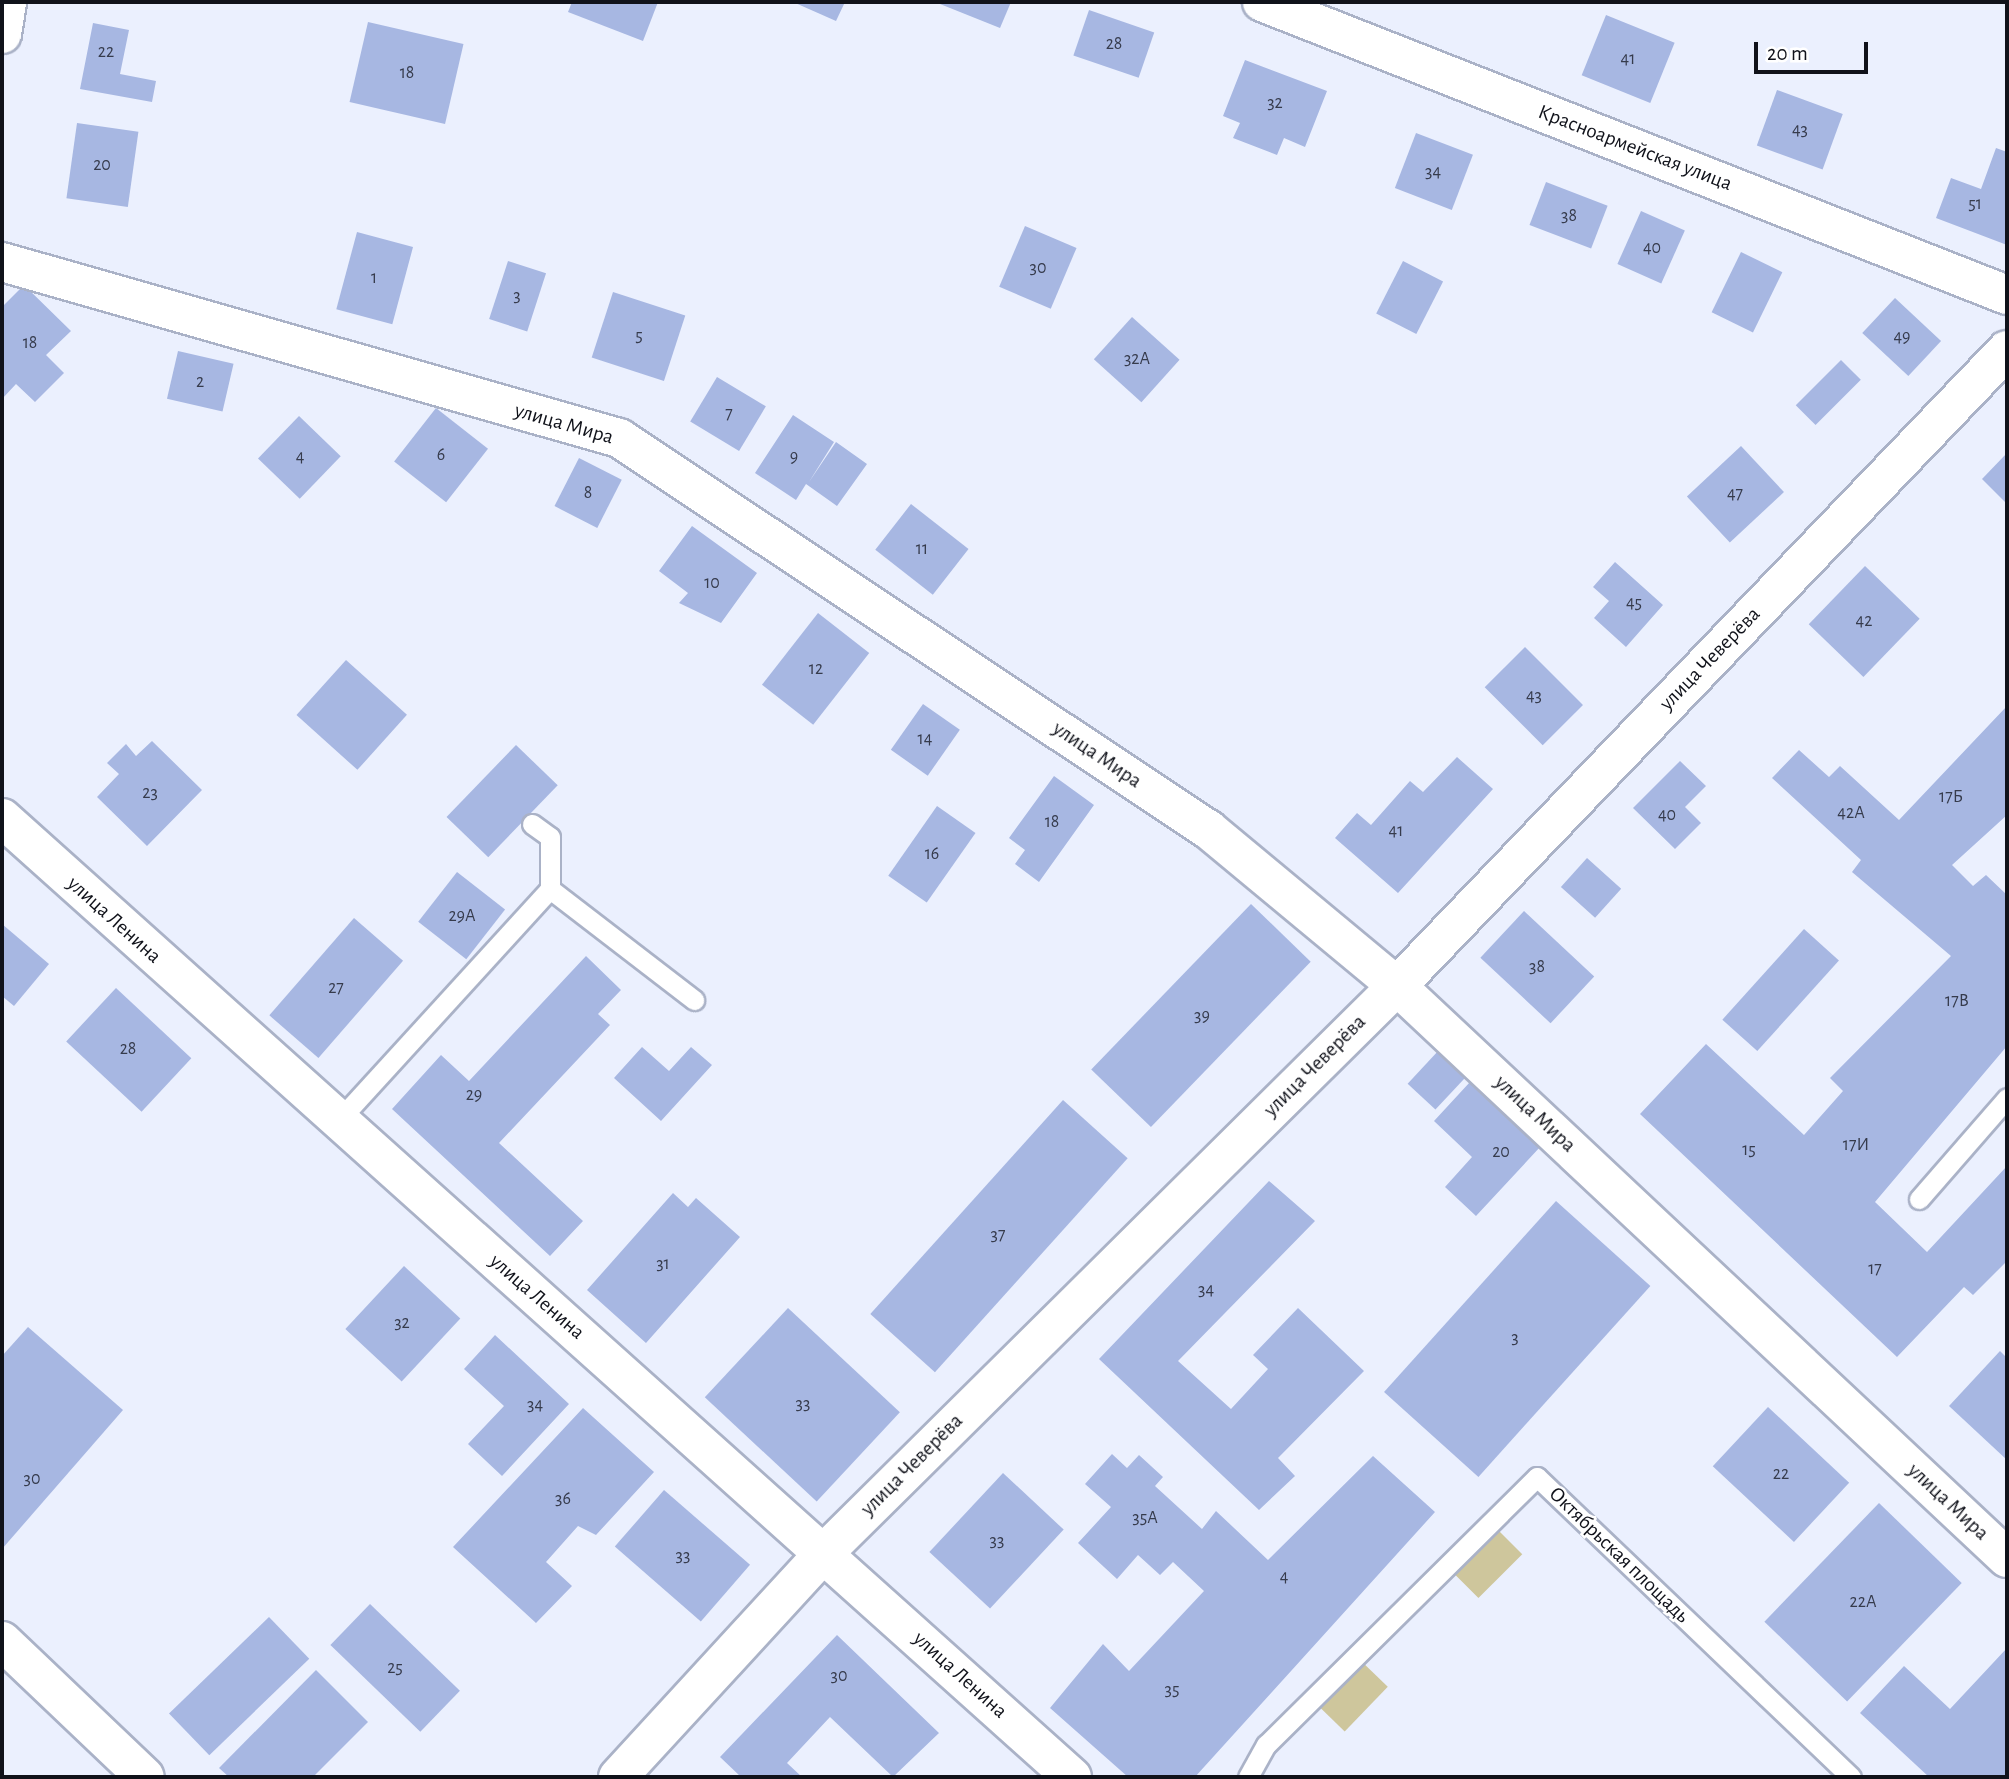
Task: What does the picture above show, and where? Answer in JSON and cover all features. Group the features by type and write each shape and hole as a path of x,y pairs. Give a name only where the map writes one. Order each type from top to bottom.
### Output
{"main road":[{"path":"2,34 8,2"},
{"name":"Красноармейская улица","path":"1262,2 2007,295"},
{"name":"улица Мира","path":"2,262 619,438 1209,830 1397,986 2007,1558"},
{"name":"улица Чеверёва","path":"618,1777 825,1552 1397,986 2007,350"},
{"name":"улица Ленина","path":"2,818 338,1121 825,1552 1072,1777"},
{"path":"2,1641 145,1777"}],"lane":[{"path":"338,1121 550,889 550,837 532,824"},
{"path":"550,889 694,1000"},
{"path":"1919,1199 2007,1098"},
{"name":"Октябрьская площадь","path":"1248,1777 1266,1745 1537,1477 1851,1777"}],"shaded area":[{"path":"1494,1526 1522,1554 1478,1598 1450,1570"},
{"path":"1359,1659 1388,1687 1345,1731 1316,1704"}],"building":[{"path":"572,2 658,2 643,41 568,12"},
{"path":"793,2 845,2 836,21"},
{"path":"935,2 1011,2 1000,28"},
{"path":"1089,10 1154,32 1139,78 1073,55"},
{"path":"1606,15 1675,43 1650,103 1582,75"},
{"path":"368,22 463,44 445,124 350,102"},
{"path":"93,23 129,30 120,74 156,81 152,102 80,89"},
{"path":"1245,60 1327,91 1305,147 1284,138 1277,155 1233,138 1240,123 1223,116"},
{"path":"1777,90 1843,114 1823,169 1757,145"},
{"path":"77,123 138,132 128,207 66,198"},
{"path":"1416,133 1473,155 1452,210 1395,188"},
{"path":"1996,148 2007,152 2007,245 1936,218 1951,178 1981,189"},
{"path":"1546,182 1608,206 1591,249 1530,225"},
{"path":"1641,211 1685,231 1661,284 1617,264"},
{"path":"1025,226 1077,248 1051,309 999,287"},
{"path":"357,232 413,247 392,324 336,309"},
{"path":"1741,252 1782,272 1753,332 1712,312"},
{"path":"508,261 546,273 527,331 489,319"},
{"path":"1403,261 1443,281 1416,334 1376,314"},
{"path":"24,285 71,331 46,355 64,373 35,402 16,384 2,399 2,307"},
{"path":"613,292 685,315 664,381 592,358"},
{"path":"1895,298 1941,341 1908,376 1862,333"},
{"path":"1132,317 1180,360 1141,402 1094,359"},
{"path":"178,351 234,364 223,412 167,399"},
{"path":"1841,360 1861,380 1816,425 1796,405"},
{"path":"717,377 766,406 739,451 690,422"},
{"path":"436,408 488,449 446,502 394,462"},
{"path":"793,415 834,442 809,482 836,442 867,464 837,506 806,484 796,500 755,473"},
{"path":"299,416 341,456 300,499 258,458"},
{"path":"1741,446 1784,492 1730,543 1687,496"},
{"path":"2007,453 2007,504 1982,479"},
{"path":"579,458 622,480 597,528 554,506"},
{"path":"911,504 969,549 933,595 875,550"},
{"path":"692,526 757,573 721,623 679,603 688,593 659,571"},
{"path":"1615,562 1663,605 1626,647 1594,618 1609,601 1593,587"},
{"path":"1865,566 1920,619 1863,677 1809,624"},
{"path":"818,613 869,653 813,725 762,685"},
{"path":"1525,647 1583,705 1543,745 1485,687"},
{"path":"346,660 407,715 357,770 296,715"},
{"path":"923,704 960,730 928,776 891,750"},
{"path":"2007,706 2007,815 1952,865 1973,886 1986,875 2007,895 2007,1046 1875,1202 1927,1252 2007,1166 2007,1261 1973,1295 1964,1287 1897,1357 1640,1114 1706,1044 1804,1135 1843,1091 1830,1078 1951,956 1852,872 1861,860 1772,778 1799,750 1829,777 1840,766 1899,820"},
{"path":"152,741 202,790 147,846 97,797 119,774 107,763 126,744 136,756"},
{"path":"516,745 558,785 488,857 447,817"},
{"path":"1457,757 1493,789 1398,893 1335,838 1357,813 1371,825 1410,781 1423,792"},
{"path":"1680,761 1706,786 1685,807 1701,823 1675,849 1633,808"},
{"path":"1054,776 1094,805 1039,882 1015,864 1025,850 1009,838"},
{"path":"937,806 976,833 927,903 888,876"},
{"path":"1587,858 1621,889 1595,918 1561,887"},
{"path":"457,872 505,910 466,959 418,922"},
{"path":"1251,904 1311,962 1151,1127 1091,1069"},
{"path":"1524,911 1594,976 1551,1023 1480,958"},
{"path":"354,918 403,961 318,1058 269,1015"},
{"path":"2,924 49,964 14,1006 2,996"},
{"path":"1804,929 1839,960 1757,1051 1722,1020"},
{"path":"586,956 621,990 598,1014 610,1025 499,1143 583,1221 550,1256 392,1109 441,1055 469,1081"},
{"path":"116,988 191,1058 142,1112 66,1041"},
{"path":"642,1047 669,1071 691,1047 712,1065 661,1121 614,1078"},
{"path":"1439,1050 1467,1076 1435,1110 1408,1084"},
{"path":"1470,1082 1541,1146 1476,1216 1445,1187 1472,1157 1434,1121"},
{"path":"1063,1100 1128,1158 935,1372 870,1314"},
{"path":"1269,1181 1315,1221 1178,1361 1231,1409 1268,1369 1253,1355 1298,1308 1364,1371 1278,1458 1295,1476 1259,1510 1099,1359"},
{"path":"673,1193 688,1207 696,1198 740,1237 646,1343 587,1290"},
{"path":"1556,1201 1650,1286 1478,1477 1384,1392"},
{"path":"404,1266 460,1319 402,1381 345,1329"},
{"path":"788,1308 900,1412 817,1502 705,1397"},
{"path":"28,1327 123,1410 2,1549 2,1356"},
{"path":"495,1335 569,1404 502,1476 468,1444 504,1406 464,1369"},
{"path":"2000,1351 2007,1358 2007,1460 1949,1406"},
{"path":"1768,1407 1849,1483 1794,1542 1713,1466"},
{"path":"583,1408 654,1472 596,1535 578,1526 546,1562 572,1586 536,1623 453,1547"},
{"path":"1112,1454 1127,1468 1139,1455 1163,1477 1155,1486 1202,1529 1216,1511 1268,1560 1373,1456 1435,1512 1195,1777 1128,1777 1050,1708 1103,1644 1129,1671 1204,1591 1173,1562 1160,1575 1138,1555 1117,1579 1078,1543 1111,1507 1085,1484"},
{"path":"1003,1473 1064,1530 990,1609 929,1552"},
{"path":"664,1490 750,1565 701,1621 615,1547"},
{"path":"1879,1503 1962,1583 1847,1702 1764,1622"},
{"path":"370,1604 460,1691 420,1732 330,1645"},
{"path":"269,1617 309,1659 209,1755 169,1714"},
{"path":"837,1635 939,1733 893,1777 830,1717 787,1763 802,1777 741,1777 720,1757"},
{"path":"2007,1648 2007,1777 1929,1777 1860,1713 1904,1666 1950,1709"},
{"path":"316,1670 368,1722 313,1777 229,1777 219,1768"}]}
